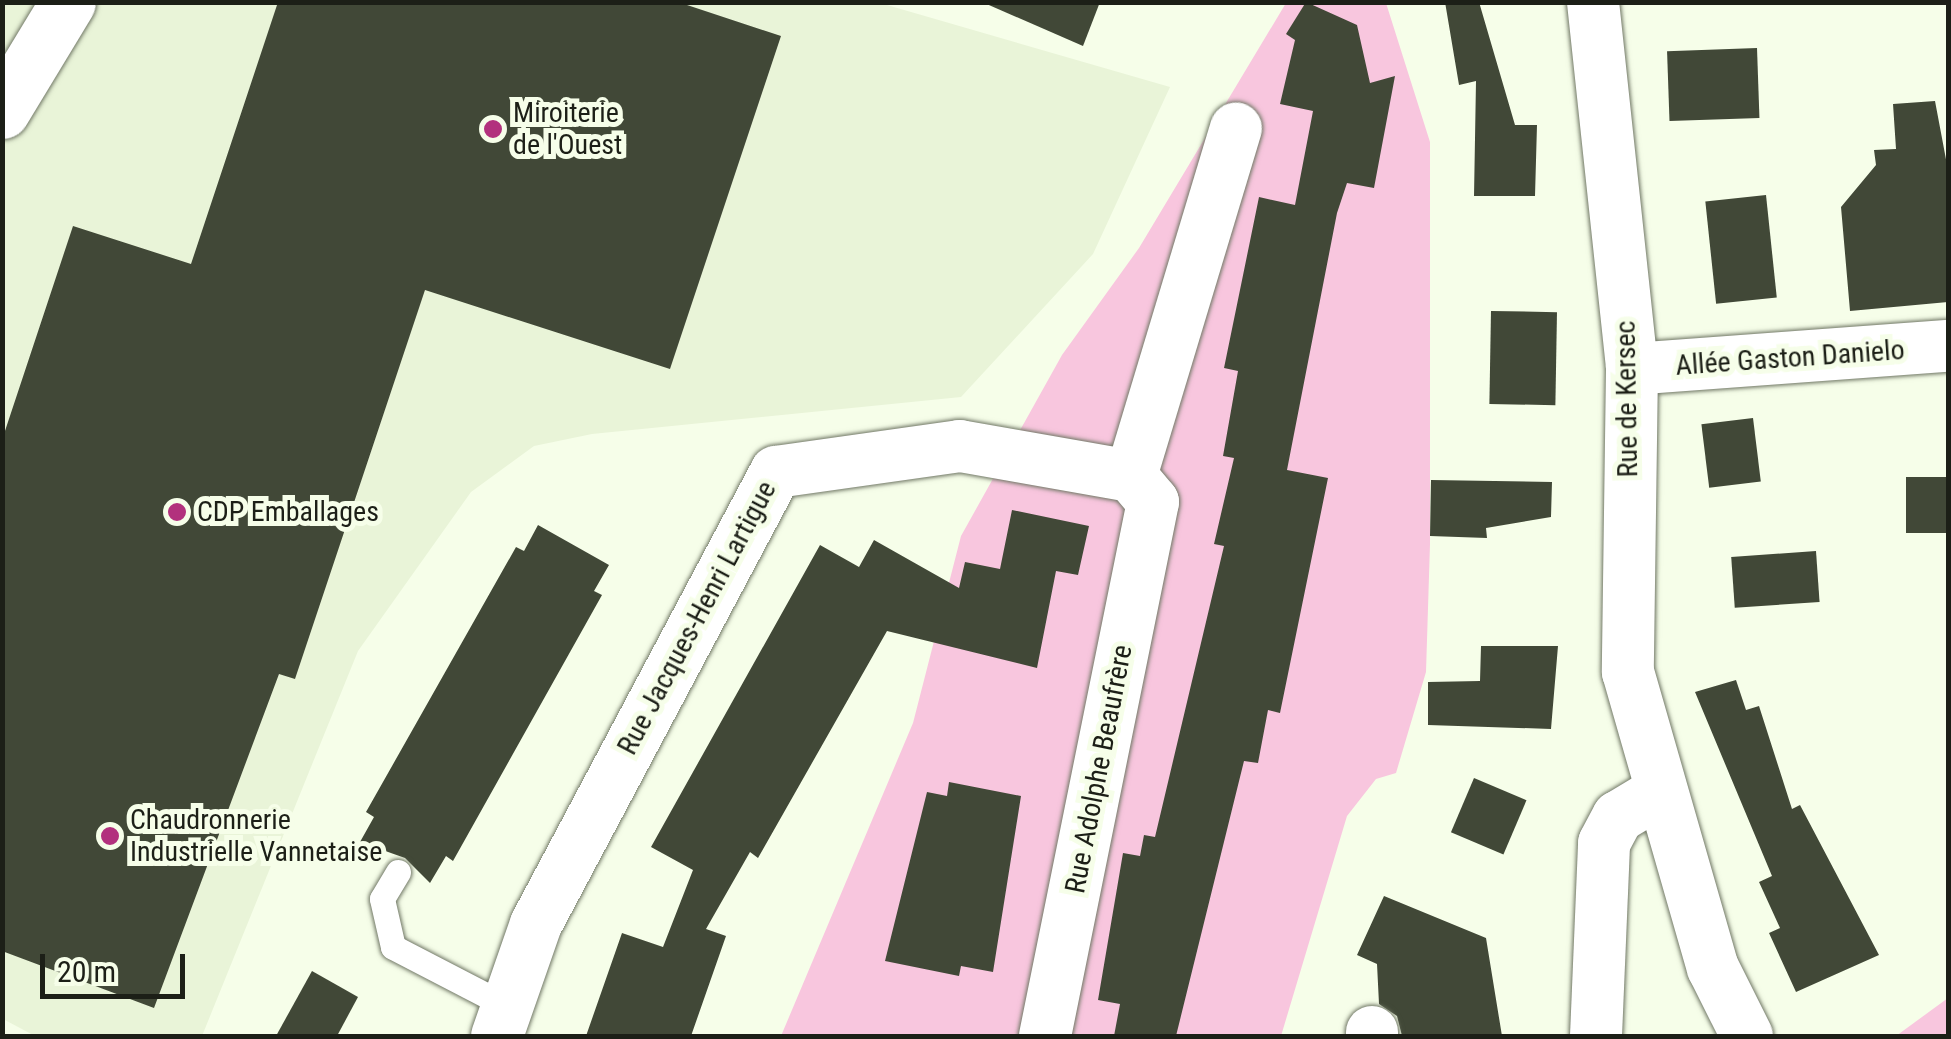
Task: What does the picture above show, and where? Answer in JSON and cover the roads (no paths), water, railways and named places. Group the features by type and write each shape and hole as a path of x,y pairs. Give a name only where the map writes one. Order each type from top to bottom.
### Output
{"street":[{"path":"2,111 68,2"},
{"name":"Rue de Kersec","path":"1593,2 1632,369 1624,643 1658,793 1713,968 1748,1036"},
{"name":"Rue Adolphe Beaufrère","path":"1044,1036 1142,489 1236,129"},
{"name":"Allée Gaston Danielo","path":"1632,369 1948,346"},
{"name":"Rue Jacques-Henri Lartigue","path":"501,1021 536,924 776,472 960,446 1142,489"},
{"path":"1596,1036 1604,843 1618,817 1658,793"}],"lane":[{"path":"398,872 382,900 393,947 501,1021"}],"place":[{"name":"Miroiterie de l'Ouest","path":"493,129"},
{"name":"CDP Emballages","path":"177,512"},
{"name":"Chaudronnerie Industrielle Vannetaise","path":"110,836"}]}
